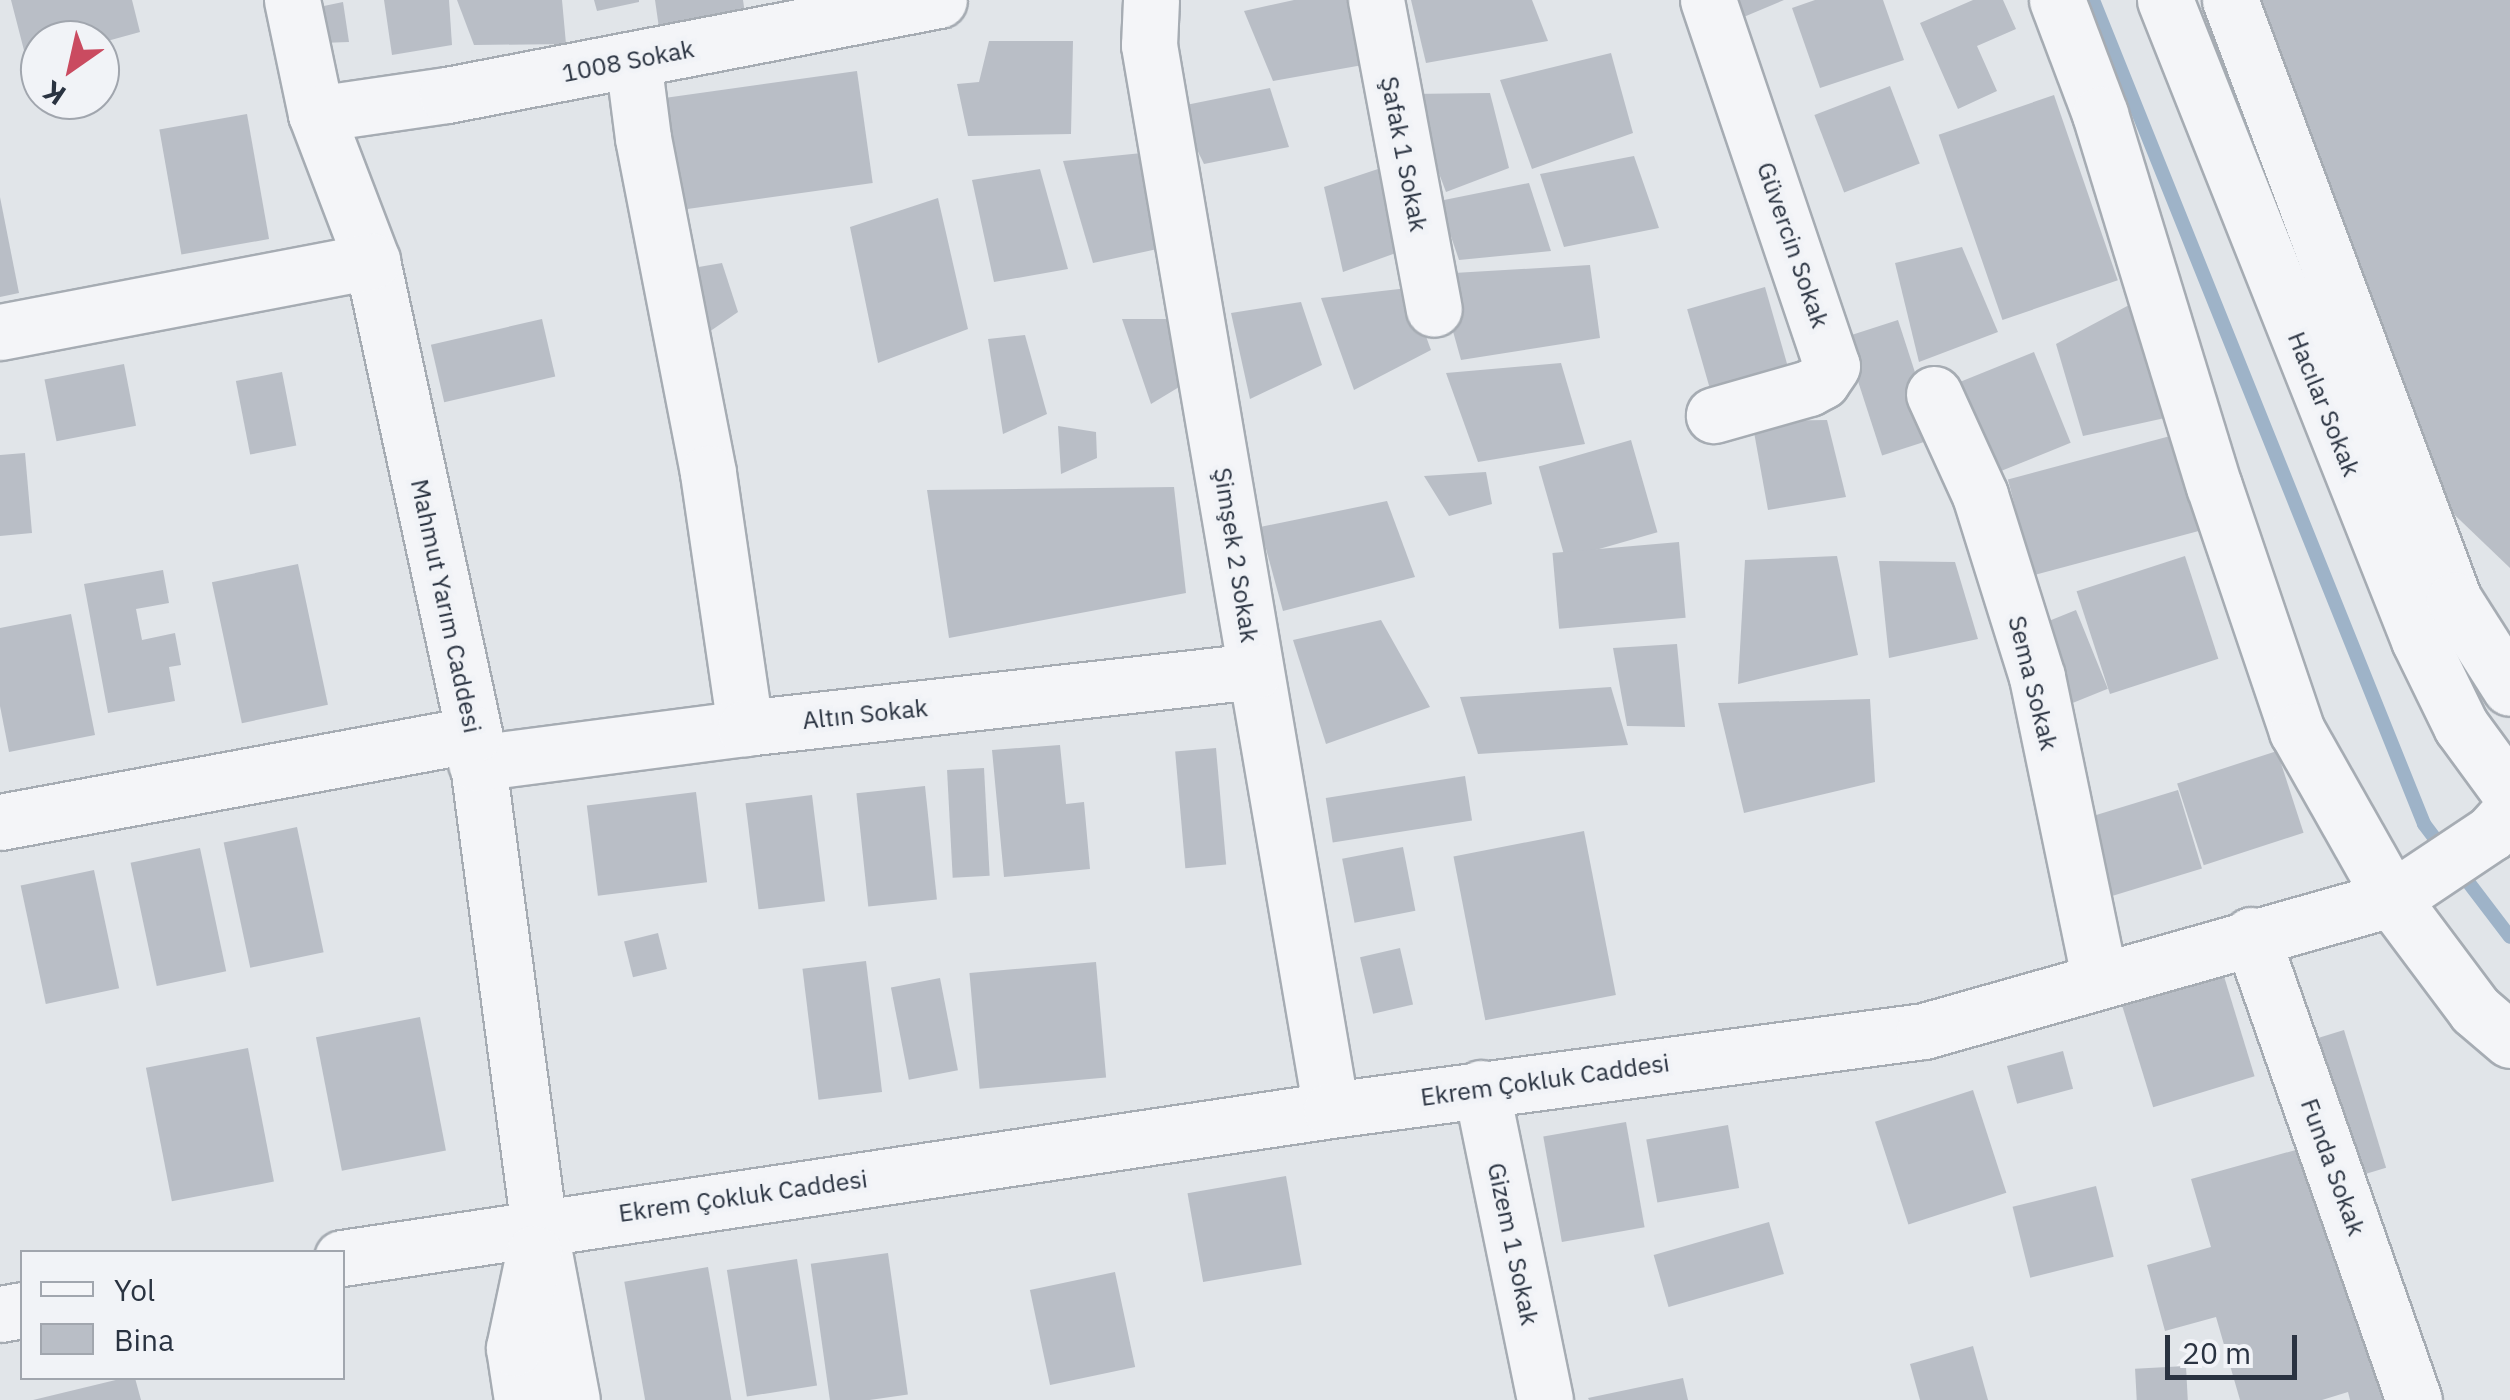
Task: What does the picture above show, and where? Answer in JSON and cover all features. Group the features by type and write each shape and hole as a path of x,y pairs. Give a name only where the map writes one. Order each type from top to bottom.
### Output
{"street":[{"name":"Mahmut Yarım Caddesi","path":"292,0 316,114 372,261 475,748 539,1226 572,1400"},
{"name":"1008 Sokak","path":"316,114 447,95 939,0"},
{"name":"Şimşek 2 Sokak","path":"1152,0 1149,45 1330,1110"},
{"name":"Şafak 1 Sokak","path":"1376,0 1434,308"},
{"name":"Güvercin Sokak","path":"1708,0 1832,366 1822,381 1809,388 1714,415"},
{"path":"2057,0 2100,114 2214,486 2297,731 2404,892 2475,1010 2510,1040"},
{"name":"Hacılar Sokak","path":"2164,0 2419,640 2504,813"},
{"name":"Hacılar Sokak","path":"2230,0 2454,600 2510,688"},
{"path":"633,60 643,138 708,473 744,728"},
{"path":"0,332 372,261"},
{"name":"Sema Sokak","path":"1934,394 1980,495 2037,677 2100,982"},
{"name":"Altın Sokak","path":"0,822 475,748 744,728 1255,672"},
{"name":"Ekrem Çokluk Caddesi","path":"345,1258 1481,1088 1924,1030 2404,892 2504,813"},
{"name":"Funda Sokak","path":"2251,936 2414,1400"},
{"name":"Gizem 1 Sokak","path":"1481,1088 1545,1400"},
{"name":"Mahmut Yarım Caddesi","path":"522,1400 514,1348 539,1226"}],"building":[{"path":"11,0 132,0 140,32 120,38 120,20 20,20 20,35"},
{"path":"384,0 449,0 452,45 392,55"},
{"path":"457,0 562,0 566,44 474,45"},
{"path":"594,0 639,0 639,2 597,11"},
{"path":"655,0 743,0 745,14 659,28"},
{"path":"1294,0 1357,0 1374,63 1273,81 1244,11"},
{"path":"1411,0 1532,0 1548,41 1426,63"},
{"path":"1720,0 1784,0 1727,24"},
{"path":"1815,0 1883,0 1904,60 1820,88 1792,8"},
{"path":"1973,0 2003,0 2016,29 1977,46 1997,91 1958,109 1920,23"},
{"path":"2242,0 2510,0 2510,568 2413,475"},
{"path":"343,2 349,42 321,43 319,7"},
{"path":"989,41 1073,41 1071,134 968,136 957,84 979,82"},
{"path":"1611,53 1633,133 1532,169 1500,80"},
{"path":"857,71 873,183 668,212 652,100"},
{"path":"1890,86 1920,163 1844,193 1814,115"},
{"path":"1270,88 1289,147 1204,164 1176,107"},
{"path":"1490,93 1509,168 1446,192 1409,94"},
{"path":"2054,95 2118,280 2002,320 1939,135"},
{"path":"247,114 269,239 181,255 159,129"},
{"path":"1142,153 1162,248 1093,263 1063,161"},
{"path":"1634,156 1659,228 1564,247 1540,174"},
{"path":"1402,161 1421,244 1343,272 1324,187"},
{"path":"1040,169 1068,269 994,282 972,180"},
{"path":"1529,183 1551,251 1459,260 1439,201"},
{"path":"0,197 19,293 0,297"},
{"path":"938,198 968,329 878,363 850,227"},
{"path":"1962,247 1998,332 1919,362 1895,263"},
{"path":"722,263 738,312 709,332 687,269"},
{"path":"1590,265 1600,338 1461,360 1437,274"},
{"path":"1765,287 1791,379 1714,402 1687,309"},
{"path":"1408,288 1431,350 1354,390 1321,298"},
{"path":"1301,302 1322,365 1250,399 1231,313"},
{"path":"2131,304 2165,418 2083,436 2056,344"},
{"path":"542,319 555,376 444,402 431,345"},
{"path":"1122,319 1185,319 1194,378 1151,404"},
{"path":"1898,320 1936,438 1882,456 1844,338"},
{"path":"1025,335 1047,414 1003,434 988,339"},
{"path":"2034,352 2071,443 1980,480 1943,389"},
{"path":"1561,363 1585,444 1478,462 1446,373"},
{"path":"124,364 136,426 57,441 44,379"},
{"path":"282,372 296,446 250,455 236,381"},
{"path":"1827,420 1846,497 1768,510 1752,421"},
{"path":"1058,426 1096,432 1097,458 1061,474"},
{"path":"2174,435 2200,531 2033,575 2008,480"},
{"path":"1631,440 1657,532 1565,559 1539,466"},
{"path":"25,453 32,533 0,536 0,455"},
{"path":"1486,472 1492,504 1449,516 1424,476"},
{"path":"1174,487 1186,593 949,638 927,490"},
{"path":"1387,501 1415,577 1283,611 1260,527"},
{"path":"1679,542 1686,618 1559,629 1552,553"},
{"path":"1837,556 1858,655 1738,684 1745,560"},
{"path":"2185,556 2218,659 2110,694 2077,591"},
{"path":"1879,561 1955,562 1978,639 1889,658"},
{"path":"298,564 328,705 242,723 212,582"},
{"path":"163,570 169,603 136,609 142,640 175,633 181,665 169,667 175,701 108,713 84,584"},
{"path":"2076,610 2108,689 2071,704 2039,625"},
{"path":"71,614 95,735 9,752 0,706 0,628"},
{"path":"1381,620 1430,707 1326,744 1293,640"},
{"path":"1677,644 1685,727 1627,726 1613,648"},
{"path":"1611,687 1628,745 1478,754 1460,697"},
{"path":"1870,699 1875,782 1744,813 1718,703"},
{"path":"1060,745 1066,804 1084,802 1090,869 1004,877 992,750"},
{"path":"1216,748 1226,865 1185,868 1175,752"},
{"path":"2277,751 2304,833 2204,865 2177,783"},
{"path":"984,768 990,876 953,878 947,770"},
{"path":"1465,776 1472,820 1333,843 1326,798"},
{"path":"925,786 937,899 868,907 856,793"},
{"path":"2178,790 2202,868 2095,901 2071,823"},
{"path":"696,792 707,882 598,896 587,805"},
{"path":"812,795 825,901 759,909 745,803"},
{"path":"297,827 324,952 250,968 224,843"},
{"path":"1584,831 1616,995 1485,1020 1453,856"},
{"path":"1403,847 1415,911 1355,923 1342,859"},
{"path":"200,848 226,971 157,986 131,863"},
{"path":"94,870 119,988 46,1004 21,886"},
{"path":"658,933 667,969 633,977 624,941"},
{"path":"1400,948 1413,1005 1373,1014 1360,957"},
{"path":"866,961 882,1092 819,1100 802,969"},
{"path":"1096,962 1106,1078 980,1089 969,973"},
{"path":"2223,973 2255,1076 2153,1107 2122,1004"},
{"path":"940,978 958,1070 909,1080 891,988"},
{"path":"420,1017 446,1151 342,1171 316,1037"},
{"path":"2344,1030 2386,1168 2349,1179 2307,1041"},
{"path":"248,1048 274,1182 172,1201 146,1068"},
{"path":"2063,1051 2073,1089 2017,1104 2007,1066"},
{"path":"1973,1090 2006,1193 1908,1225 1875,1122"},
{"path":"1626,1122 1645,1227 1562,1242 1543,1137"},
{"path":"1728,1125 1739,1188 1657,1202 1646,1139"},
{"path":"2310,1146 2383,1400 2350,1400 2348,1392 2322,1400 2240,1400 2216,1317 2165,1331 2147,1265 2211,1247 2191,1179"},
{"path":"1286,1176 1302,1265 1203,1282 1188,1193"},
{"path":"2096,1186 2114,1257 2030,1278 2013,1207"},
{"path":"1769,1222 1784,1274 1669,1307 1654,1255"},
{"path":"888,1253 908,1395 830,1400 811,1264"},
{"path":"797,1259 817,1385 747,1397 727,1270"},
{"path":"708,1267 731,1400 645,1400 624,1282"},
{"path":"1115,1272 1135,1367 1050,1385 1030,1290"},
{"path":"1973,1346 1988,1400 1920,1400 1910,1364"},
{"path":"2186,1366 2188,1400 2137,1400 2135,1369"},
{"path":"1683,1378 1688,1400 1588,1398"},
{"path":"116,1380 136,1380 141,1400 33,1400"}],"waterway":[{"path":"2093,0 2424,824 2446,853"},
{"path":"2459,870 2510,937"}]}
